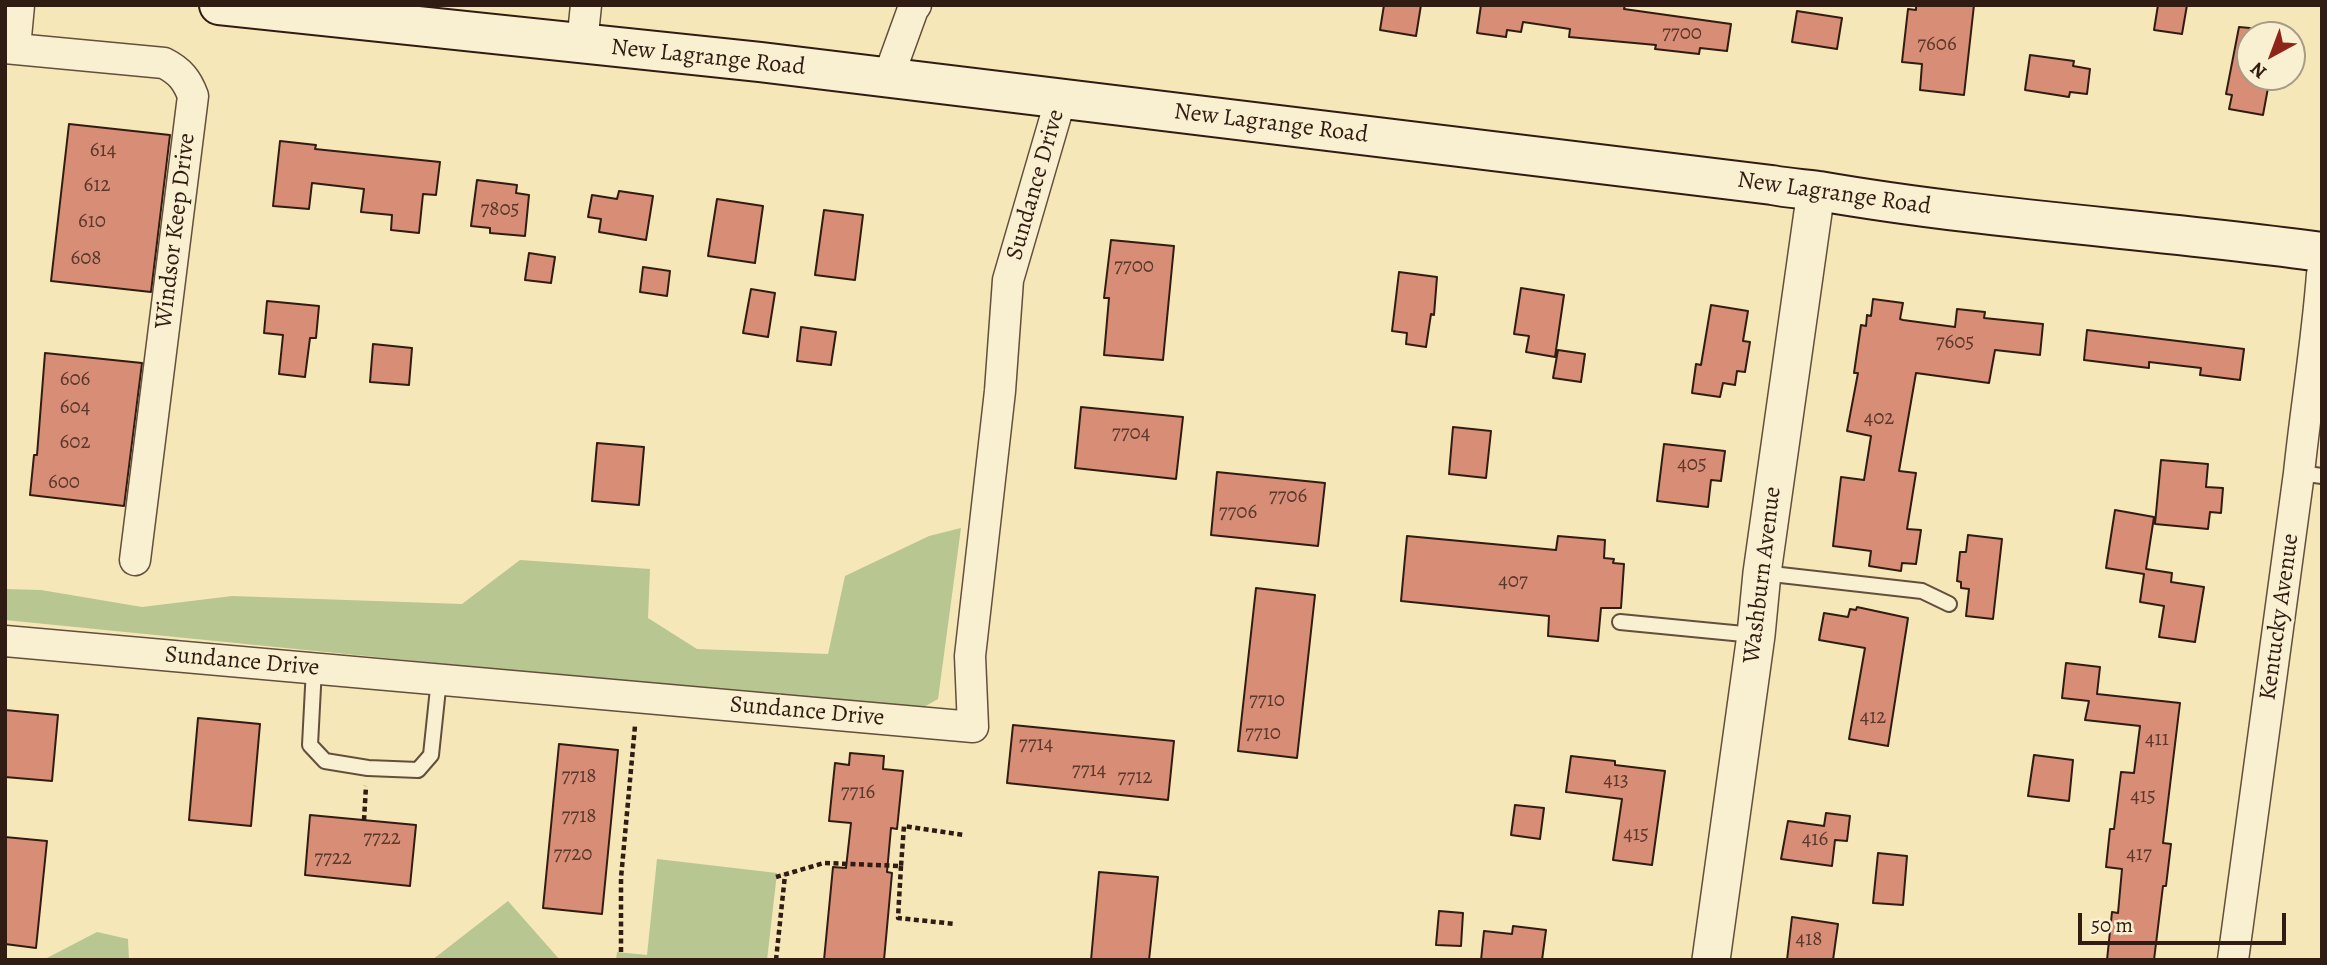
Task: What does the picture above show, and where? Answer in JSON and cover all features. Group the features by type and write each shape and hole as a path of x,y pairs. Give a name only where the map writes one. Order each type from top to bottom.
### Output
{"main road":[{"name":"New Lagrange Road","path":"219,5 286,9 1060,98 1816,191 1866,200 2322,252"}],"street":[{"name":"Windsor Keep Drive","path":"19,5 10,48 164,63 178,70 193,96 135,560"},
{"path":"582,44 586,5"},
{"path":"888,78 916,5"},
{"name":"Sundance Drive","path":"5,640 973,727 970,656 1000,391 1008,280 1060,98"},
{"name":"Washburn Avenue","path":"1712,960 1762,573 1816,191"},
{"name":"Kentucky Avenue","path":"2233,960 2311,474 2308,391 2322,274"}],"lane":[{"path":"1762,573 1922,591 1948,604"},
{"path":"1620,622 1756,635"},
{"path":"314,668 310,745 326,761 368,768 418,770 431,755 439,679"}],"path":[{"path":"621,952 621,878 638,697"},
{"path":"363,820 368,768"},
{"path":"954,924 898,918 904,826 964,835"},
{"path":"776,877 824,863 901,866"},
{"path":"776,960 785,874"}],"green space":[{"path":"961,528 938,699 917,711 5,620 5,589 41,590 142,607 232,596 462,604 520,560 650,569 648,618 697,649 828,654 845,576 929,536"},
{"path":"657,859 777,873 767,960 616,960 617,952 647,955"},
{"path":"508,901 560,960 432,960"},
{"path":"97,932 128,939 129,960 43,960"}],"building":[{"path":"1384,5 1421,5 1416,36 1380,30"},
{"path":"1481,5 1625,5 1624,9 1731,24 1727,51 1700,48 1699,54 1655,49 1656,45 1569,37 1570,29 1523,22 1521,32 1507,30 1506,37 1477,33"},
{"path":"1916,5 1974,5 1964,95 1920,90 1922,64 1902,62 1908,9 1916,10"},
{"path":"2158,5 2187,5 2182,34 2154,30"},
{"path":"1797,11 1842,18 1837,49 1792,42"},
{"path":"2236,42 2236,91 2267,91 2263,115 2229,109 2232,95 2226,94"},
{"path":"2030,55 2074,61 2073,66 2090,69 2087,94 2070,92 2069,97 2025,90"},
{"path":"69,124 170,135 151,292 51,281"},
{"path":"280,141 316,145 315,149 440,162 436,195 423,194 419,233 391,230 392,215 361,212 364,189 312,183 309,209 273,206"},
{"path":"477,180 517,185 516,193 529,195 525,236 490,233 490,228 471,226"},
{"path":"619,191 653,196 646,240 599,232 601,219 588,217 592,195 617,199"},
{"path":"717,199 763,206 755,263 708,256"},
{"path":"824,210 863,215 855,280 815,275"},
{"path":"1111,240 1174,246 1163,360 1104,355 1109,298 1104,298"},
{"path":"529,253 555,257 551,283 525,280"},
{"path":"643,267 670,271 667,296 640,292"},
{"path":"1399,272 1437,277 1434,315 1431,314 1426,347 1406,344 1407,333 1392,331"},
{"path":"1521,288 1564,295 1555,357 1526,352 1529,336 1514,334"},
{"path":"751,289 775,293 768,337 743,333"},
{"path":"1873,299 1903,303 1900,319 1903,320 1955,327 1957,309 1985,312 1984,318 2043,324 2040,355 1995,350 1989,383 1916,373 1899,471 1916,473 1907,529 1921,530 1916,564 1902,563 1901,571 1869,566 1871,551 1833,546 1841,477 1864,480 1871,436 1847,431 1858,373 1854,373 1861,325 1866,326 1867,315 1871,316"},
{"path":"267,301 319,306 316,338 310,338 305,377 279,374 283,335 264,333"},
{"path":"1711,305 1748,311 1743,341 1750,342 1745,372 1737,371 1735,385 1723,383 1720,397 1692,393 1696,364 1701,365"},
{"path":"801,327 836,332 831,365 797,361"},
{"path":"2087,330 2244,349 2240,380 2200,375 2201,368 2149,362 2149,368 2084,360"},
{"path":"373,344 412,348 409,385 370,382"},
{"path":"1558,350 1585,354 1581,382 1553,378"},
{"path":"45,353 142,363 124,506 30,495 34,455 37,455"},
{"path":"1081,407 1183,417 1176,479 1075,468"},
{"path":"1453,427 1491,431 1486,478 1449,474"},
{"path":"597,443 644,447 639,505 592,501"},
{"path":"1664,444 1725,451 1721,481 1711,480 1708,507 1657,501"},
{"path":"2161,460 2208,464 2206,487 2223,488 2221,513 2210,512 2208,529 2155,524"},
{"path":"1217,472 1325,483 1318,546 1211,535"},
{"path":"2115,510 2154,517 2146,569 2172,573 2171,582 2204,587 2195,642 2159,637 2164,606 2140,602 2144,574 2106,568"},
{"path":"1968,535 2002,539 1993,619 1966,616 1969,589 1961,588 1961,582 1957,581 1960,552 1966,552"},
{"path":"1407,536 1556,550 1558,536 1605,540 1604,558 1614,559 1613,563 1624,564 1621,608 1601,608 1598,641 1548,636 1549,616 1401,601"},
{"path":"1256,588 1315,595 1297,758 1238,751"},
{"path":"1857,607 1908,618 1888,746 1849,739 1865,648 1819,640 1824,613 1848,617 1850,609 1856,610"},
{"path":"2066,663 2100,667 2097,694 2180,703 2163,843 2171,844 2154,960 2107,960 2112,912 2118,913 2122,869 2106,867 2110,829 2114,829 2121,772 2134,773 2140,726 2085,720 2089,701 2062,698"},
{"path":"5,710 58,715 52,781 5,777"},
{"path":"198,718 260,724 251,826 189,820"},
{"path":"1013,725 1174,741 1168,800 1007,783"},
{"path":"559,744 618,750 602,914 543,908"},
{"path":"850,753 884,756 883,769 903,771 897,829 891,828 887,872 892,873 884,960 824,960 833,867 846,868 851,823 829,821 835,763 849,765"},
{"path":"2034,755 2073,760 2069,801 2028,796"},
{"path":"1571,756 1665,771 1652,865 1613,860 1622,799 1566,792"},
{"path":"1515,805 1544,808 1540,839 1511,835"},
{"path":"1826,813 1850,816 1847,841 1835,840 1832,866 1781,859 1788,821 1824,826"},
{"path":"310,815 416,825 410,886 305,875"},
{"path":"5,837 47,841 36,948 5,944"},
{"path":"1878,853 1907,856 1903,905 1873,903"},
{"path":"1099,872 1158,877 1149,960 1091,960"},
{"path":"1439,911 1463,913 1461,946 1436,945"},
{"path":"1792,917 1838,924 1833,960 1787,960"},
{"path":"1513,926 1546,930 1542,960 1481,960 1484,931 1512,934"}]}
